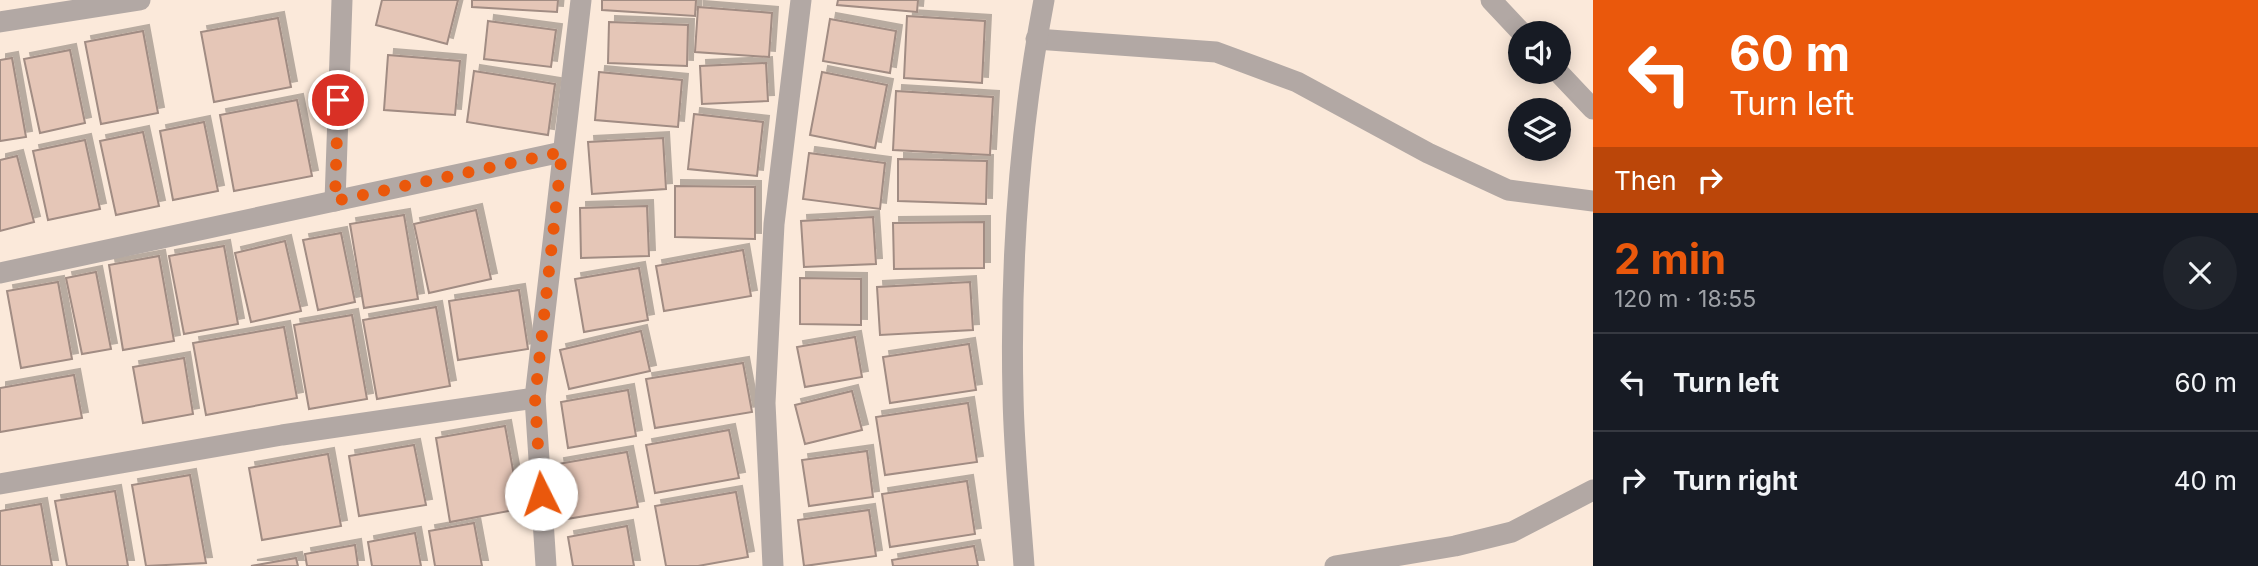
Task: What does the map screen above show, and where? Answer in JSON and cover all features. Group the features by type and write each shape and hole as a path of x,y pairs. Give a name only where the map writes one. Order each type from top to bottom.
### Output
{"street":[{"path":"0,22 139,0"},
{"path":"335,201 342,0"},
{"path":"546,566 535,398 581,0"},
{"path":"773,566 765,402 774,224 801,0"},
{"path":"1024,566 1013,398 1014,234 1036,39 1044,0"},
{"path":"1491,0 1511,21"},
{"path":"1036,39 1216,52 1297,82 1428,153 1508,190 1593,201"},
{"path":"1569,84 1593,109"},
{"path":"0,273 562,152"},
{"path":"0,484 282,435 535,398"},
{"path":"1335,566 1455,546 1512,532 1593,489"}],"building":[{"path":"382,0 458,0 447,44 376,25"},
{"path":"472,0 558,0 557,12 472,7"},
{"path":"602,0 696,0 695,16 602,10"},
{"path":"838,0 918,0 917,12 837,5"},
{"path":"698,7 772,13 769,57 695,52"},
{"path":"907,16 985,21 982,83 904,78"},
{"path":"278,18 291,87 214,102 201,32"},
{"path":"830,19 896,31 890,73 823,61"},
{"path":"488,21 556,30 551,67 484,59"},
{"path":"609,22 688,25 687,66 608,63"},
{"path":"143,31 158,113 101,124 85,42"},
{"path":"70,50 85,123 40,133 24,59"},
{"path":"388,55 460,61 455,115 384,110"},
{"path":"12,58 26,137 0,141 0,60"},
{"path":"766,63 768,101 702,104 700,66"},
{"path":"474,71 555,84 548,135 467,122"},
{"path":"599,72 682,80 678,127 595,120"},
{"path":"822,72 887,85 875,148 810,135"},
{"path":"896,91 993,97 990,155 893,150"},
{"path":"297,100 312,176 234,191 220,115"},
{"path":"694,114 763,122 757,176 688,169"},
{"path":"204,122 218,191 173,200 160,131"},
{"path":"143,132 159,206 116,215 100,141"},
{"path":"663,138 666,189 592,194 588,142"},
{"path":"85,140 100,209 48,220 33,151"},
{"path":"809,153 885,163 880,209 803,199"},
{"path":"17,156 34,222 0,231 0,160"},
{"path":"898,159 987,161 986,204 898,201"},
{"path":"675,186 755,187 755,239 675,237"},
{"path":"647,206 649,256 581,258 580,208"},
{"path":"476,210 491,279 429,293 414,224"},
{"path":"404,215 418,299 364,308 350,224"},
{"path":"873,217 876,264 804,267 801,221"},
{"path":"984,222 984,268 894,269 893,223"},
{"path":"341,233 355,302 318,310 303,240"},
{"path":"285,241 301,311 251,322 235,253"},
{"path":"224,246 238,324 184,334 169,256"},
{"path":"743,250 751,296 664,311 656,266"},
{"path":"159,256 174,341 123,350 109,265"},
{"path":"639,268 648,320 584,332 575,279"},
{"path":"96,272 111,349 82,354 66,278"},
{"path":"800,278 861,279 861,325 800,324"},
{"path":"58,282 72,359 21,368 7,291"},
{"path":"970,282 973,330 880,335 877,287"},
{"path":"519,290 528,349 458,360 449,301"},
{"path":"436,307 450,386 377,399 363,320"},
{"path":"352,315 367,399 309,409 294,325"},
{"path":"284,327 297,398 206,415 193,343"},
{"path":"641,331 650,371 569,389 560,350"},
{"path":"855,337 862,377 805,387 797,347"},
{"path":"969,344 976,390 890,403 883,357"},
{"path":"184,358 193,414 143,423 133,367"},
{"path":"743,363 752,412 655,428 646,379"},
{"path":"74,375 82,418 0,432 0,388"},
{"path":"628,390 636,436 568,448 561,402"},
{"path":"852,391 862,430 805,444 795,405"},
{"path":"968,403 977,462 885,475 876,417"},
{"path":"505,426 520,509 450,522 436,438"},
{"path":"729,430 739,478 655,493 646,445"},
{"path":"414,445 426,505 359,516 349,456"},
{"path":"867,451 873,497 809,506 802,460"},
{"path":"627,452 638,507 567,519 558,464"},
{"path":"328,454 341,526 262,540 249,468"},
{"path":"190,475 206,563 146,566 132,485"},
{"path":"967,481 975,534 890,547 882,494"},
{"path":"115,491 128,566 67,566 55,501"},
{"path":"736,492 748,557 698,566 666,566 655,506"},
{"path":"41,504 52,566 0,566 0,511"},
{"path":"869,510 876,556 804,566 798,520"},
{"path":"474,523 482,566 435,566 429,531"},
{"path":"627,526 634,566 573,566 568,537"},
{"path":"415,533 421,566 372,566 368,542"},
{"path":"355,545 358,566 307,566 305,554"},
{"path":"974,546 978,566 893,566 892,560"},
{"path":"296,558 298,566 251,566"}],"route":[{"path":"338,100 335,201 562,152 535,398 541,494"}]}
